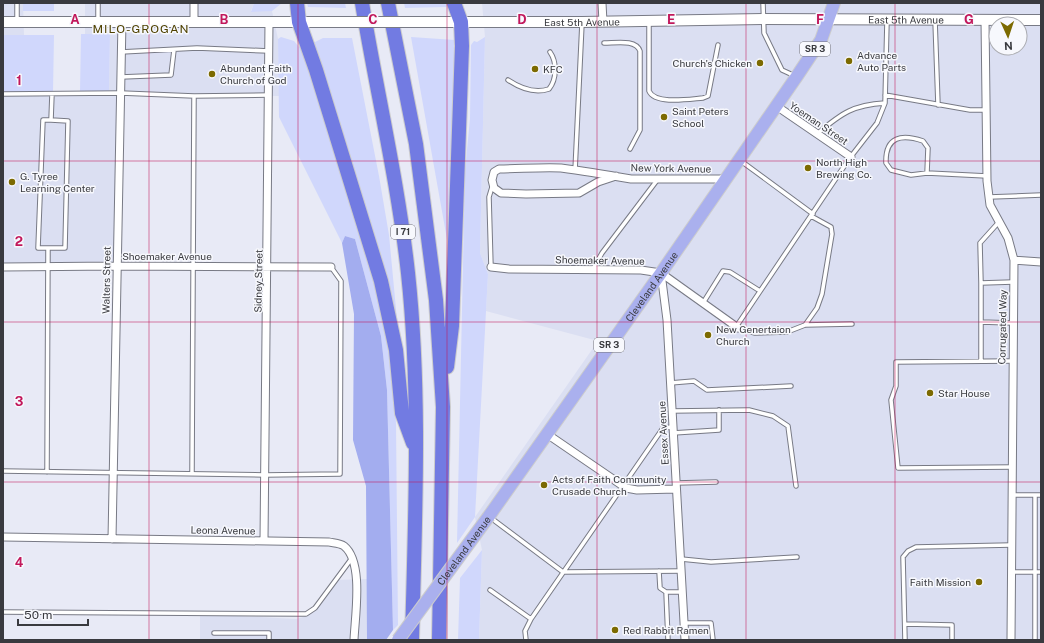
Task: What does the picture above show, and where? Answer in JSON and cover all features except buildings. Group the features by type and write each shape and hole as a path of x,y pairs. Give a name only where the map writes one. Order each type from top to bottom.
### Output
{"highway":[{"path":"297,3 300,22 381,281 396,350 402,413 416,455"},
{"name":"I 71","path":"388,3 416,144 427,217 436,300 443,407 439,640"},
{"path":"443,407 452,326 462,46 461,22 454,3"},
{"name":"I 71","path":"362,6 400,209 408,273 416,401 412,640"}],"main road":[{"name":"Cleveland Avenue","path":"398,640 489,516 661,273 775,105 797,76 821,40 834,3"},
{"name":"East 5th Avenue","path":"3,22 603,22 763,19 1041,20"}],"street":[{"path":"194,3 194,22"},
{"path":"602,3 603,22"},
{"name":"Corrugated Way","path":"984,20 987,176 989,197 990,205 998,223 1008,238 1014,260 1012,323 1011,640"},
{"name":"Walters Street","path":"112,539 116,266 122,21"},
{"name":"Sidney Street","path":"264,541 270,95 269,22"},
{"name":"Yoeman Street","path":"775,105 851,157"},
{"name":"New York Avenue","path":"616,176 598,182 579,193 567,194 500,192 494,188 493,184 494,172 499,169 560,168 616,176 658,179 726,179"},
{"path":"1014,260 1041,262"},
{"name":"Shoemaker Avenue","path":"3,267 268,266 331,268"},
{"name":"Shoemaker Avenue","path":"491,267 509,269 641,270 661,273 737,327"},
{"name":"Essex Avenue","path":"661,273 667,320 685,640"},
{"path":"547,434 622,486 637,490 676,486"},
{"name":"Leona Avenue","path":"3,537 329,542 343,545 352,557"},
{"path":"352,557 356,571 354,640"}],"lane":[{"path":"17,3 17,21"},
{"path":"98,3 98,21"},
{"path":"763,3 764,33 782,70 797,76"},
{"path":"852,324 805,325 787,332 754,333 737,327 760,290 851,157 877,123 885,103 887,20"},
{"path":"935,20 938,105"},
{"path":"649,21 649,91 652,96 666,100 705,98 709,90 718,45"},
{"path":"576,170 582,22"},
{"path":"604,43 634,43 638,46 640,51 640,130 630,149"},
{"path":"121,52 197,48 269,51"},
{"path":"121,77 171,75 174,50"},
{"path":"508,80 520,88 529,90 549,89 552,85 554,75 554,59 550,52"},
{"path":"3,94 121,93 194,96 270,95"},
{"path":"51,120 52,94"},
{"path":"885,95 970,110 986,110"},
{"path":"192,474 194,96"},
{"path":"818,133 841,114 864,104 885,103"},
{"path":"43,120 51,120 68,121 65,248 38,248 43,120"},
{"path":"927,172 928,148 923,141 904,136 894,140 887,148 886,163 891,170 911,175 927,172 987,176"},
{"path":"739,159 831,228 832,234 822,294 817,308 805,325"},
{"path":"593,269 602,253 658,179"},
{"path":"491,267 489,197 493,184"},
{"path":"989,197 1041,195"},
{"path":"981,361 980,243 998,223"},
{"path":"47,472 48,248"},
{"path":"3,471 265,475 340,474 341,281 331,268"},
{"path":"703,303 723,272 730,272 760,290"},
{"path":"981,283 1013,282"},
{"path":"981,322 1012,323"},
{"path":"1012,361 896,362 896,386 891,400 898,468 1012,467"},
{"path":"670,383 694,381 707,390 791,386"},
{"path":"526,640 525,631 531,619 663,428 673,430 719,430 719,410"},
{"path":"672,411 749,410 773,416 788,426 796,486"},
{"path":"676,486 716,482"},
{"path":"1012,495 1041,495"},
{"path":"1035,495 1035,640"},
{"path":"489,516 563,572 682,571"},
{"path":"1035,520 1041,520"},
{"path":"905,640 904,557 908,551 916,547 1011,545"},
{"path":"1035,547 1041,547"},
{"path":"3,612 306,614 315,608 352,557"},
{"path":"681,559 711,562 797,557"},
{"path":"660,571 660,588 666,592 683,592"},
{"path":"1011,572 1041,572"},
{"path":"490,590 531,619"},
{"path":"666,592 668,640"},
{"path":"684,623 711,623 713,640"},
{"path":"905,624 952,625 952,640"},
{"path":"214,633 269,633 270,640"}],"shaded area":[{"path":"3,3 23,3 24,35 3,35"},
{"path":"23,3 54,3 54,11 23,11"},
{"path":"85,3 254,3 251,11 272,11 278,39 279,96 119,94 117,268 3,268 3,92 109,92 110,35 85,34"},
{"path":"254,3 282,3 272,11 251,12"},
{"path":"307,3 345,3 346,8 308,7"},
{"path":"404,3 447,3 446,7 405,8"},
{"path":"482,3 1041,3 1041,640 479,640 482,550 475,517 598,341 486,311 488,274 480,253 485,37"},
{"path":"81,34 110,34 109,92 80,92"},
{"path":"3,35 54,35 53,92 3,92"},
{"path":"281,37 294,41 299,47 302,47 362,240 387,330 393,377 396,423 398,625 393,630 387,390 381,336 355,239 345,236 342,243 279,117 278,39"},
{"path":"411,37 455,40 450,244 448,245"},
{"path":"485,37 480,253 488,274 475,517 457,543 465,170 470,119 471,45 474,41 477,42"},
{"path":"323,38 352,38 389,235 398,330 313,43"},
{"path":"345,236 355,239 381,336 387,390 393,630 386,640 367,640 366,486 353,440 354,314 342,243"},
{"path":"482,550 479,640 458,640 460,578"},
{"path":"368,579 367,640 200,640 200,614 296,619 307,616 334,580"}],"place":[{"name":"Advance Auto Parts","path":"849,61"},
{"name":"Church's Chicken","path":"760,63"},
{"name":"KFC","path":"535,69"},
{"name":"Abundant Faith Church of God","path":"212,74"},
{"name":"Saint Peters School","path":"664,117"},
{"name":"North High Brewing Co.","path":"808,168"},
{"name":"G. Tyree Learning Center","path":"12,182"},
{"name":"New Genertaion Church","path":"708,335"},
{"name":"Star House","path":"930,393"},
{"name":"Acts of Faith Community Crusade Church","path":"544,485"},
{"name":"Faith Mission","path":"979,582"},
{"name":"Red Rabbit Ramen","path":"615,630"}],"district":[{"name":"MILO-GROGAN","path":"141,29"}]}
